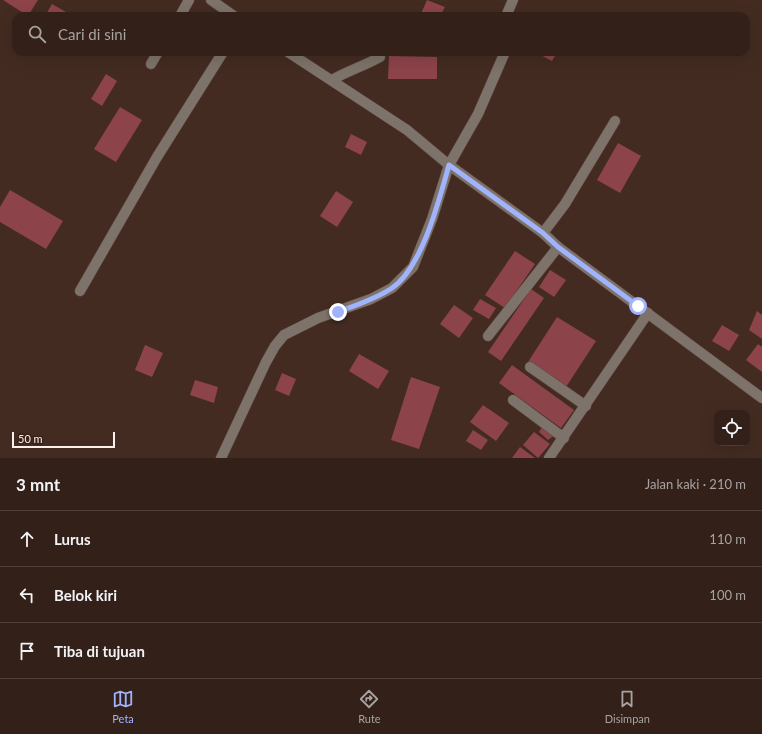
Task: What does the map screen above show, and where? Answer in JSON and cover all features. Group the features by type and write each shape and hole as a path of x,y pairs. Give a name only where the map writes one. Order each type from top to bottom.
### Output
{"street":[{"path":"182,12 189,0"},
{"path":"211,0 228,12"},
{"path":"508,12 513,0"},
{"path":"151,64 156,56"},
{"path":"80,292 157,156 220,56"},
{"path":"294,56 407,130 449,165 543,233 558,247 762,398"},
{"path":"221,458 266,362 275,346 284,335 318,318 371,299 392,288 413,267 432,219 449,165 478,114 503,56"},
{"path":"332,80 346,72 364,66 380,57"},
{"path":"543,233 565,204 616,121"},
{"path":"488,336 558,247"},
{"path":"549,458 586,406 648,313"},
{"path":"530,367 586,406"},
{"path":"513,400 564,438"}],"building":[{"path":"3,0 38,0 30,12 22,12"},
{"path":"427,0 445,7 442,12 422,12"},
{"path":"52,4 66,12 47,12"},
{"path":"389,56 437,57 437,79 388,79"},
{"path":"543,56 555,56 552,61"},
{"path":"106,74 117,81 102,106 91,99"},
{"path":"120,107 142,120 116,162 94,149"},
{"path":"351,134 367,142 361,155 345,147"},
{"path":"618,143 641,156 620,193 597,180"},
{"path":"10,190 63,221 46,249 0,222 0,207"},
{"path":"336,191 353,202 337,227 320,216"},
{"path":"515,251 535,264 505,308 485,295"},
{"path":"550,270 566,280 554,297 539,287"},
{"path":"531,289 544,298 501,361 488,352"},
{"path":"480,299 496,308 489,319 473,310"},
{"path":"454,305 473,318 459,338 440,324"},
{"path":"757,311 762,315 762,339 749,330"},
{"path":"557,317 596,341 566,387 528,362"},
{"path":"722,325 739,335 729,351 712,341"},
{"path":"758,344 762,347 762,372 746,360"},
{"path":"145,345 163,353 152,377 135,370"},
{"path":"359,354 389,371 378,389 349,371"},
{"path":"512,365 574,410 561,428 499,383"},
{"path":"282,373 296,379 289,396 275,390"},
{"path":"411,377 440,387 419,449 391,440"},
{"path":"195,380 218,387 214,403 190,395"},
{"path":"483,405 509,423 496,441 470,422"},
{"path":"542,427 556,434 548,440 539,432"},
{"path":"473,430 488,440 481,450 466,441"},
{"path":"534,432 550,444 538,458 523,445"},
{"path":"520,447 535,458 512,458"}],"route":[{"path":"338,312 371,299 392,288 413,267 432,219 449,165 543,233 558,247 638,306"}]}
